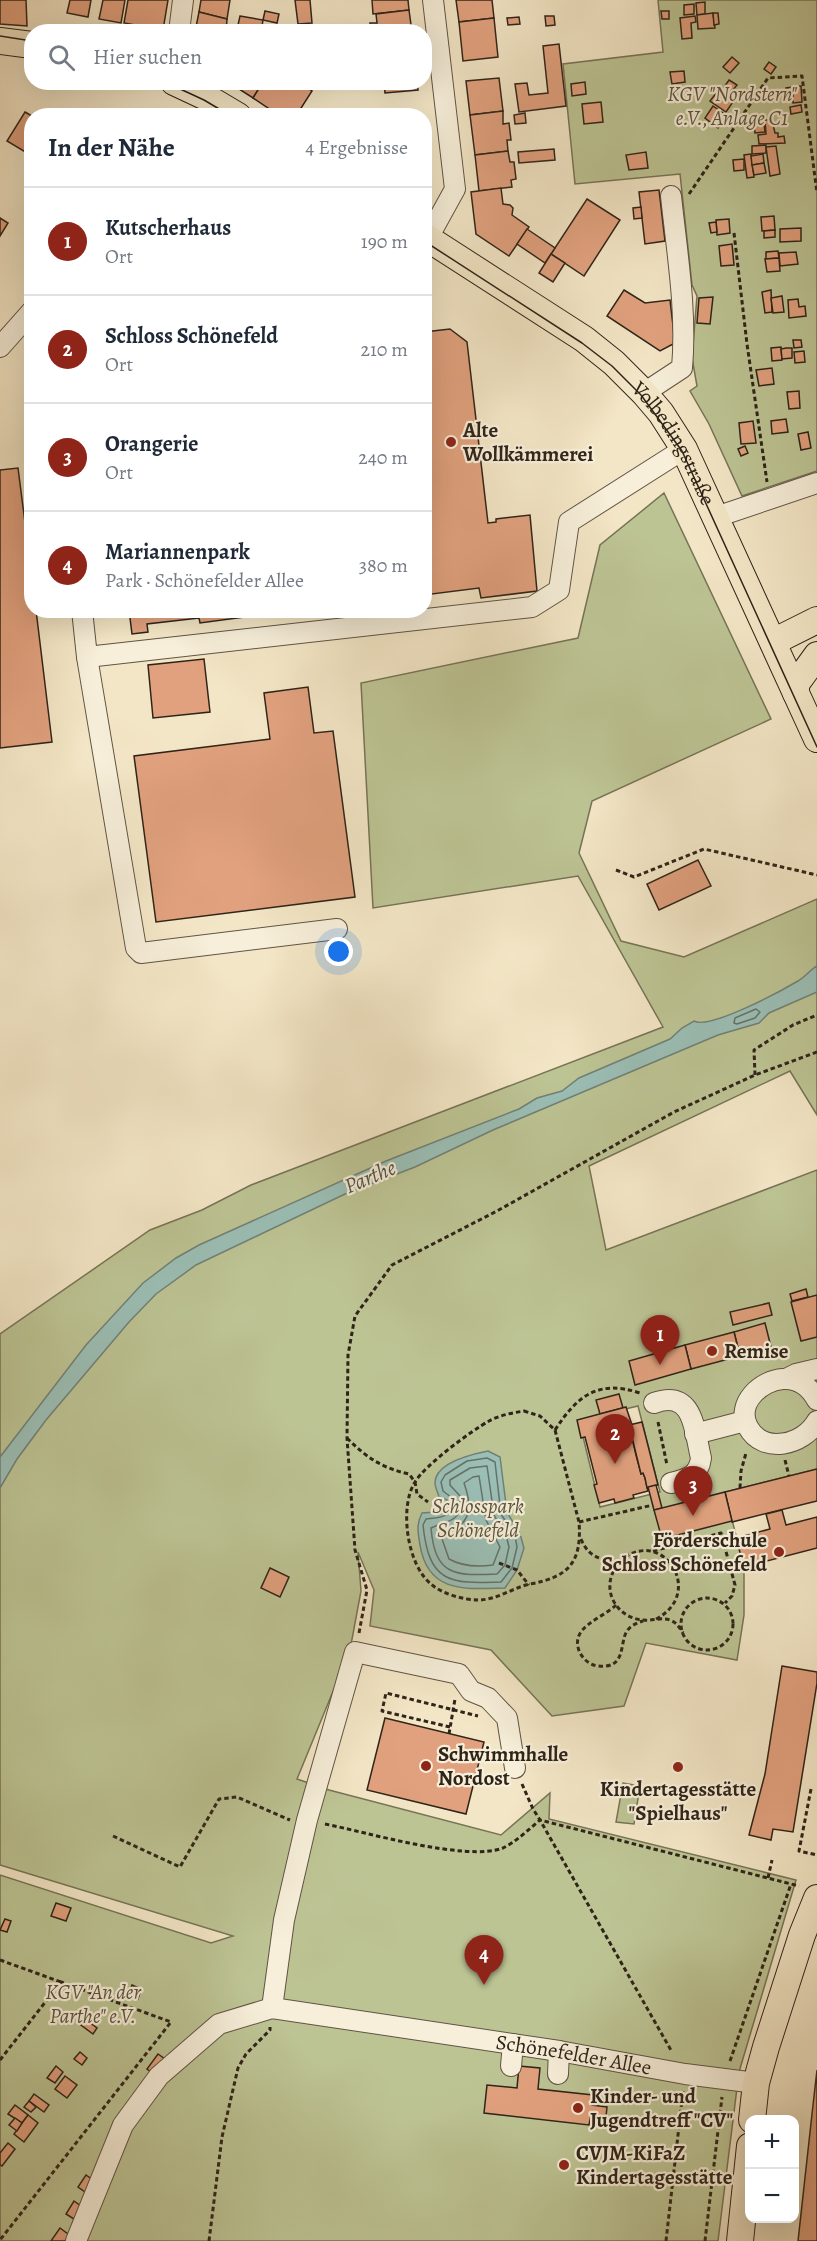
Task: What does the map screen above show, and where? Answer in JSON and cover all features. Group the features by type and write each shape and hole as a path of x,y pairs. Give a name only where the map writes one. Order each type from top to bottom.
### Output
{"main road":[{"path":"0,41 24,44"},
{"path":"191,90 225,108"},
{"name":"Volbedingstraße","path":"432,241 584,339 614,363 660,413 684,449 817,739"},
{"path":"773,642 817,620"},
{"path":"796,693 796,684 817,655"},
{"path":"753,2115 756,2083 799,1944 817,1898"},
{"path":"740,2241 748,2169"}],"street":[{"path":"180,24 183,0"},
{"path":"432,227 454,189 433,0"},
{"path":"644,393 682,368 685,340 671,196"},
{"path":"0,347 24,320"},
{"path":"87,657 532,607 559,590 569,522 684,449"},
{"path":"716,517 817,483"},
{"path":"82,618 135,948 141,953 337,929"},
{"path":"817,1369 766,1383 752,1394 746,1411 750,1428 768,1442 777,1444 785,1444 810,1436 817,1421"},
{"path":"786,1379 804,1385 817,1400"},
{"path":"654,1403 669,1399 682,1403 689,1412 701,1458 698,1470 688,1478 671,1483"},
{"path":"695,1434 750,1428"},
{"path":"76,2241 123,2125 159,2076 219,2024 272,2008 284,1920 306,1823 355,1652 459,1674 471,1691 488,1698 507,1718 515,1768"},
{"name":"Schönefelder Allee","path":"272,2008 559,2051 685,2074 756,2083"},
{"path":"511,2066 513,2044"},
{"path":"558,2074 559,2051"}],"path":[{"path":"671,196 691,193 768,78 802,76 817,193"},
{"path":"734,233 747,344 768,487"},
{"path":"616,870 634,877 704,849 817,875"},
{"path":"754,1075 754,1050 793,1025 817,1015"},
{"path":"355,1652 367,1590 355,1550 347,1438 348,1355 355,1316 392,1265 497,1211 674,1112 754,1075 817,1052"},
{"path":"555,1430 576,1402 587,1394 600,1389 627,1389 640,1393 654,1403 671,1483"},
{"path":"524,1411 540,1416 555,1430 579,1522 580,1537 573,1564 546,1582 529,1585 494,1598 480,1600 449,1594 431,1584 420,1570 412,1553 406,1511 415,1482 431,1463 489,1421 524,1411"},
{"path":"740,1488 741,1471 750,1428"},
{"path":"347,1438 377,1464 390,1470 410,1474 415,1482 417,1494 428,1502"},
{"path":"579,1522 653,1505"},
{"path":"645,1621 624,1614 616,1605 611,1594 610,1583 619,1562 640,1551 651,1552 721,1533 735,1585 732,1596 724,1604"},
{"path":"580,1537 586,1550 593,1556 619,1562"},
{"path":"651,1552 671,1563 677,1573 679,1584 674,1605 666,1614 656,1619"},
{"path":"499,1563 517,1570 529,1585"},
{"path":"616,1605 611,1611 589,1623 579,1635 579,1650 588,1662 602,1666 616,1661 624,1648 627,1631 634,1625 656,1619 669,1619 678,1624 683,1633 687,1640 701,1649 718,1648 730,1636 733,1619 724,1604 708,1598 691,1603 682,1617 683,1633"},
{"path":"450,1727 382,1711 386,1693 485,1718"},
{"path":"449,1734 453,1709"},
{"path":"515,1768 533,1809 685,2074 666,2241"},
{"path":"811,1789 799,1851 817,1855"},
{"path":"113,1836 180,1868 219,1799 237,1797 306,1823 441,1849 478,1852 504,1847 540,1820"},
{"path":"540,1820 786,1883"},
{"path":"768,1878 772,1860"},
{"path":"0,1960 171,2022 0,2240"},
{"path":"0,2060 61,1982"},
{"path":"209,2241 222,2137 238,2068 246,2054 270,2030 272,2008"}],"green space":[{"name":"KGV \"Nordstern\" e.V., Anlage C1","path":"658,0 817,0 817,471 742,496 709,424 690,391 697,386 692,358 697,296 692,285 680,174 575,184 563,64 663,52"},
{"path":"664,493 771,719 592,801 579,853 621,941 684,957 817,899 817,1115 790,1071 589,1166 606,1250 817,1170 817,1469 725,1492 744,1567 744,1615 737,1660 646,1643 624,1706 552,1716 491,1650 370,1626 374,1590 358,1552 361,1591 350,1650 297,1779 329,1790 501,1835 550,1793 549,1819 796,1880 739,2072 718,2241 0,2241 0,1875 211,1943 233,1936 0,1865 0,1334 150,1230 202,1210 251,1185 663,1027 578,876 373,908 361,683 578,638 600,545","holes":["638,1406 660,1492 600,1507 579,1420"]},
{"path":"623,1783 640,1786 634,1824 616,1822"}],"water":[{"name":"Parthe","path":"817,966 817,992 769,1013 759,1023 718,1035 493,1130 415,1167 345,1194 196,1265 156,1294 129,1322 46,1420 17,1459 0,1488 0,1457 86,1345 143,1283 176,1258 199,1245 386,1161 519,1109 537,1098 562,1091 579,1078 670,1039 694,1021 714,1020 745,1008 798,981"},
{"path":"488,1451 500,1457 507,1512 520,1534 524,1548 517,1570 505,1588 463,1588 440,1580 431,1573 424,1561 420,1545 419,1521 422,1513 436,1512 446,1508 447,1500 439,1497 435,1485 441,1470 456,1460"}],"building":[{"path":"0,0 26,0 27,24 0,24"},
{"path":"70,0 91,0 88,17 67,13"},
{"path":"103,0 125,0 121,23 99,19"},
{"path":"128,0 168,0 164,24 124,23"},
{"path":"201,0 230,0 227,19 199,12"},
{"path":"295,0 310,0 312,23 298,24"},
{"path":"372,0 408,0 409,10 373,14"},
{"path":"456,0 492,0 494,18 459,22"},
{"path":"705,2 705,14 697,15 696,3"},
{"path":"694,4 694,14 684,15 684,5"},
{"path":"409,10 411,24 370,24 377,23 376,14"},
{"path":"265,11 279,14 277,23 263,20"},
{"path":"661,11 669,11 669,19 662,19"},
{"path":"199,12 227,19 227,24 197,24"},
{"path":"713,13 715,28 698,29 697,15"},
{"path":"713,13 718,13 719,24 714,25"},
{"path":"240,16 263,20 262,24 238,24"},
{"path":"545,16 554,16 555,25 546,26"},
{"path":"695,16 696,22 691,23 692,38 682,39 680,18"},
{"path":"519,17 520,24 508,25 507,18"},
{"path":"494,18 498,57 463,61 459,22"},
{"path":"559,44 566,106 519,112 515,84 527,83 529,95 548,93 543,46"},
{"path":"732,57 739,63 730,73 723,67"},
{"path":"769,62 776,67 771,74 764,69"},
{"path":"684,71 685,82 672,84 670,72"},
{"path":"499,78 503,111 470,115 466,81"},
{"path":"729,80 737,85 729,95 722,90"},
{"path":"585,82 586,94 572,96 571,84"},
{"path":"801,86 802,102 793,103 792,87"},
{"path":"792,87 793,97 786,97 786,88"},
{"path":"720,88 735,99 726,112 710,101"},
{"path":"240,90 258,90 253,98"},
{"path":"258,90 312,91 301,108 268,108 253,98"},
{"path":"385,90 418,90 385,93"},
{"path":"601,102 603,122 584,124 582,104"},
{"path":"801,105 802,112 791,114 790,107"},
{"path":"713,106 727,116 718,128 705,118"},
{"path":"503,111 503,124 509,123 511,140 507,140 508,151 475,155 470,115"},
{"path":"525,113 526,123 515,124 514,115"},
{"path":"24,114 24,151 7,141"},
{"path":"765,120 772,120 775,133 778,133 778,137 784,136 785,143 759,144 758,135 766,134"},
{"path":"764,123 765,132 755,133 754,124"},
{"path":"766,145 766,153 752,154 752,146"},
{"path":"776,146 780,174 770,176 766,147"},
{"path":"554,149 555,160 519,163 518,152"},
{"path":"508,151 510,162 514,162 516,179 511,180 512,187 479,191 475,155"},
{"path":"646,152 648,168 629,170 626,155"},
{"path":"751,154 754,177 747,178 744,155"},
{"path":"763,154 764,163 752,165 751,156"},
{"path":"744,159 744,170 734,171 733,160"},
{"path":"764,163 766,173 754,175 752,165"},
{"path":"501,188 503,204 510,205 513,208 512,215 529,227 509,256 476,234 471,192"},
{"path":"659,190 665,241 645,244 639,192"},
{"path":"587,199 620,220 584,276 551,254"},
{"path":"641,207 642,218 634,219 633,208"},
{"path":"774,216 775,230 762,231 761,217"},
{"path":"0,218 8,223 0,236"},
{"path":"729,219 730,233 717,235 716,220"},
{"path":"716,222 717,232 711,233 709,223"},
{"path":"801,228 801,241 780,242 780,229"},
{"path":"527,229 555,248 545,263 517,244"},
{"path":"775,230 775,237 764,238 764,231"},
{"path":"732,244 734,265 721,266 719,246"},
{"path":"778,251 779,258 766,259 766,252"},
{"path":"796,252 798,264 780,266 779,253"},
{"path":"551,254 565,263 553,282 539,273"},
{"path":"779,258 780,271 767,272 765,259"},
{"path":"624,290 645,303 670,300 675,343 660,351 607,316"},
{"path":"771,290 772,312 765,313 762,292"},
{"path":"782,296 784,312 773,313 771,298"},
{"path":"713,297 710,324 697,323 699,298"},
{"path":"798,299 799,307 805,306 806,316 789,318 788,300"},
{"name":"Alte Wollkämmerei","path":"450,329 467,342 488,523 496,522 496,519 530,515 537,591 481,598 479,588 432,594 432,331"},
{"path":"793,340 801,340 802,347 794,348"},
{"path":"781,347 782,360 772,361 771,348"},
{"path":"792,348 792,358 782,359 781,349"},
{"path":"804,351 805,362 795,363 794,352"},
{"path":"772,368 774,384 759,386 756,370"},
{"path":"799,391 800,408 789,409 787,392"},
{"path":"786,419 788,432 772,434 771,421"},
{"path":"753,421 756,443 741,444 739,423"},
{"path":"808,432 811,448 801,450 798,434"},
{"path":"745,446 748,453 741,456 738,449"},
{"path":"18,468 24,515 24,618 37,618 52,742 0,748 0,470"},
{"path":"130,618 199,618 147,624 148,632 132,634"},
{"path":"199,618 238,618 200,623"},
{"path":"204,659 210,712 153,718 148,665"},
{"path":"308,687 314,733 333,731 355,897 156,922 134,756 270,739 264,693"},
{"path":"698,860 711,886 659,910 647,884"},
{"path":"806,1289 808,1297 792,1301 790,1294"},
{"path":"817,1295 817,1337 801,1341 791,1302"},
{"path":"769,1303 772,1315 733,1325 730,1312"},
{"path":"765,1323 771,1347 740,1356 734,1332"},
{"name":"Remise","path":"734,1332 740,1356 691,1369 685,1345"},
{"path":"685,1345 691,1369 635,1385 629,1361"},
{"path":"619,1394 623,1408 600,1414 596,1400"},
{"path":"626,1407 632,1425 629,1425 636,1455 648,1491 615,1503 614,1499 599,1503 594,1485 597,1484 585,1437 581,1438 577,1420"},
{"path":"642,1422 658,1485 647,1488 643,1473 641,1474 629,1425"},
{"path":"817,1469 817,1501 732,1522 725,1492"},
{"path":"656,1485 662,1508 654,1510 648,1487"},
{"path":"725,1492 732,1521 662,1539 654,1510"},
{"path":"782,1510 786,1525 817,1517 817,1548 744,1567 736,1538 770,1529 766,1514"},
{"path":"270,1568 289,1577 280,1597 261,1588"},
{"path":"782,1666 817,1672 817,1683 793,1832 773,1829 771,1840 749,1835 765,1774"},
{"name":"Schwimmhalle Nordost","path":"385,1718 484,1742 466,1814 367,1790"},
{"path":"56,1903 71,1908 66,1921 51,1916"},
{"path":"5,1919 11,1921 7,1932 0,1930"},
{"path":"132,1985 141,1989 138,1999 128,1995"},
{"path":"85,2019 97,2028 93,2034 81,2025"},
{"path":"80,2052 87,2058 82,2065 74,2059"},
{"path":"158,2054 165,2059 154,2074 147,2069"},
{"path":"56,2066 63,2072 55,2083 47,2078"},
{"path":"519,2066 540,2068 538,2089 593,2095 592,2105 607,2107 606,2117 591,2115 589,2125 484,2113 487,2085 517,2088"},
{"path":"817,2070 817,2241 798,2241 813,2105"},
{"path":"65,2076 77,2085 67,2098 55,2089"},
{"path":"34,2094 49,2105 44,2112 29,2101"},
{"path":"29,2101 36,2107 31,2112 24,2107"},
{"path":"15,2105 28,2115 22,2123 8,2114"},
{"path":"28,2115 38,2123 24,2142 14,2134"},
{"path":"15,2118 22,2123 17,2131 9,2125"},
{"path":"8,2143 15,2149 2,2166 0,2165 0,2153"},
{"path":"86,2175 96,2182 88,2194 78,2187"},
{"path":"74,2201 85,2209 77,2221 66,2214"},
{"path":"60,2228 72,2237 69,2241 51,2241"}],"tram line":[{"path":"0,36 24,40"},
{"path":"182,90 218,108"},
{"path":"432,246 582,343 612,366 641,395 682,451 817,747"}],"place":[{"name":"Alte Wollkämmerei","path":"451,442"},
{"name":"Remise","path":"712,1351"},
{"name":"Kutscherhaus","path":"660,1365"},
{"name":"Schloss Schönefeld","path":"615,1464"},
{"name":"Orangerie","path":"693,1516"},
{"name":"Förderschule Schloss Schönefeld","path":"779,1552"},
{"name":"Schwimmhalle Nordost","path":"426,1766"},
{"name":"Kindertagesstätte \"Spielhaus\"","path":"678,1767"},
{"name":"Mariannenpark","path":"484,1985"},
{"name":"Kinder- und Jugendtreff \"CV\"","path":"578,2108"},
{"name":"CVJM-KiFaZ Kindertagesstätte","path":"564,2165"}],"park label":[{"name":"Schlosspark Schönefeld","path":"478,1518"},
{"name":"KGV \"An der Parthe\" e.V.","path":"93,2004"}]}
